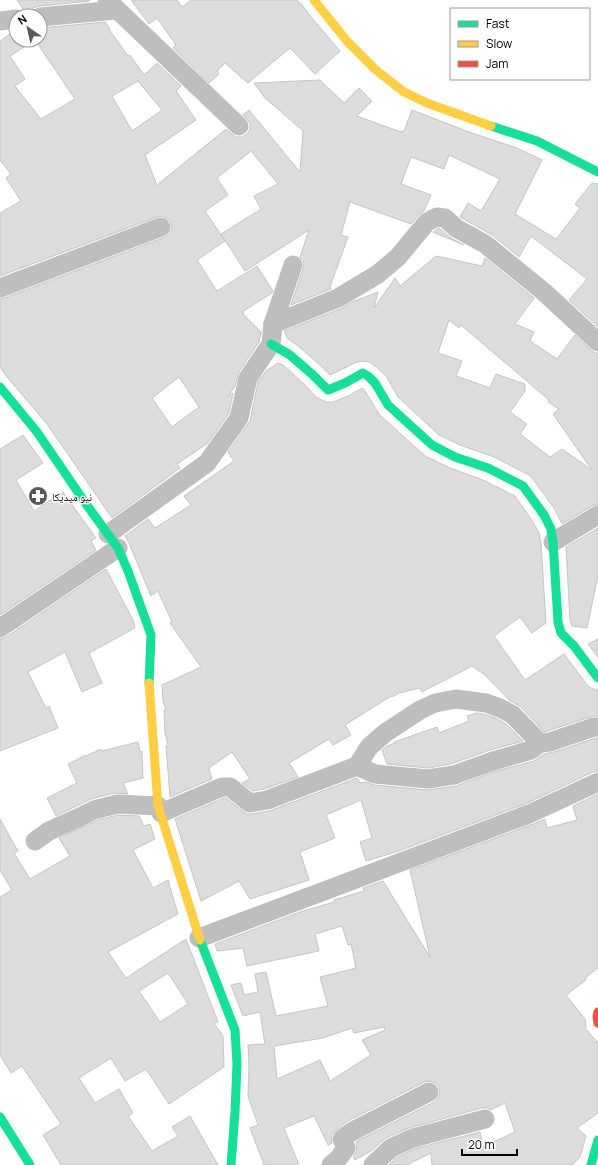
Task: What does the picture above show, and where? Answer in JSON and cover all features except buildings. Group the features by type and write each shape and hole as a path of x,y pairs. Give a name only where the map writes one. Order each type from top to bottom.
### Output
{"main road":[{"path":"314,0 347,41 376,70 404,92 426,103 537,141 598,172"},
{"path":"271,344 290,355 328,390 363,373 375,384 388,405 432,445 455,457 488,468 523,486 544,515 551,529 558,622 561,633 574,646 598,678"},
{"path":"0,387 37,432 113,541 128,571 144,610 151,635 149,679 160,809 199,938 235,1030 237,1064 231,1165"},
{"path":"598,1012 598,1023"},
{"path":"0,1117 30,1165"},
{"path":"591,1165 598,1140"}],"street":[{"path":"48,16 112,5 239,126"},
{"path":"273,324 338,298 378,274 398,257 427,222 437,217 445,218 456,228 485,244 544,292 598,342"},
{"path":"0,288 161,227"},
{"path":"0,628 113,541 207,463 239,418 248,378 271,344 273,324 293,265"},
{"path":"553,542 598,515"},
{"path":"35,841 49,831 80,818 94,810 117,804 160,809 222,787 230,787 250,803 267,800 358,766 369,747 385,733 420,710 435,704 456,699 486,703 500,708 513,715 540,743"},
{"path":"358,766 375,774 428,779 448,776 531,750 540,743 550,742 598,727"},
{"path":"199,938 529,814 598,782"},
{"path":"332,1165 346,1148 342,1139 346,1135 428,1092"},
{"path":"373,1165 391,1148 413,1138 485,1119"}],"traffic: fast":[{"path":"491,126 537,141 598,172"},
{"path":"271,344 290,355 328,390 363,373 375,383 388,405 432,445 455,457 488,468 523,486 544,515 551,529 558,622 561,633 574,646 598,678"},
{"path":"0,387 37,432 118,548 151,635 149,683"},
{"path":"200,940 235,1030 237,1064 231,1165"},
{"path":"0,1117 30,1165"},
{"path":"591,1165 598,1140"}],"traffic: slow":[{"path":"314,0 347,41 376,70 404,92 427,103 491,126"},
{"path":"149,683 158,806 200,940"}],"traffic: jam":[{"path":"598,1012 598,1023"}],"place":[{"name":"نيو ميديكا","path":"38,496"}]}
